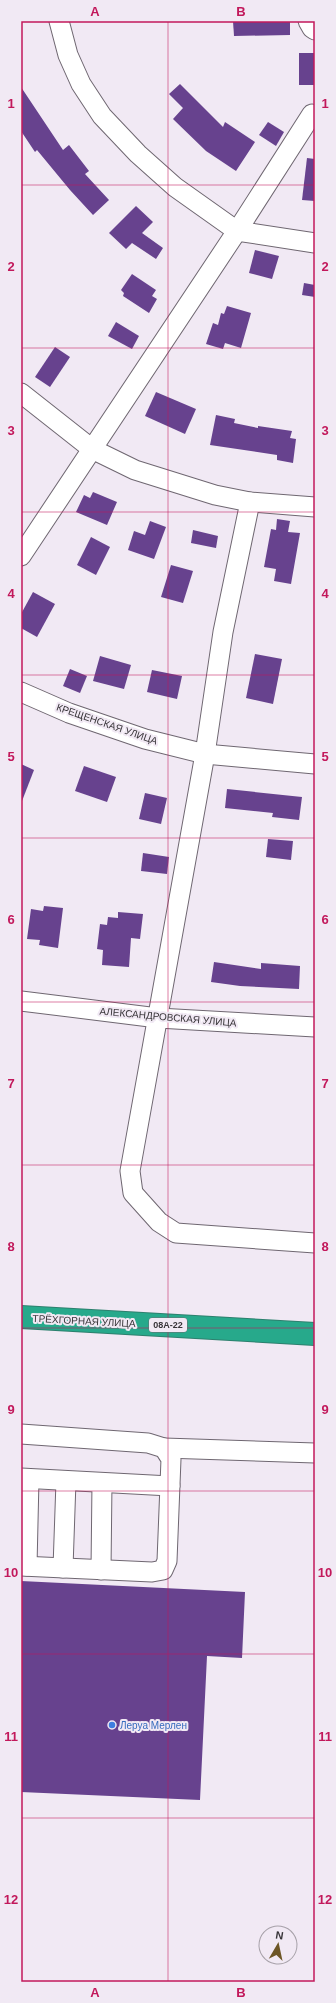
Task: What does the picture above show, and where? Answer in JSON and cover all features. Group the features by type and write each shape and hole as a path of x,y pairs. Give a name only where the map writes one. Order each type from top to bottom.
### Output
{"highway":[{"name":"ТРЁХГОРНАЯ УЛИЦА","path":"21,1317 315,1334"}],"street":[{"path":"59,21 68,55 81,84 102,116 138,154 175,187 237,231 315,243"},
{"path":"308,21 315,30"},
{"path":"21,556 237,231 312,114"},
{"path":"21,393 92,449 135,470 215,495 250,502 315,508"},
{"path":"250,502 223,632 204,754 130,1172 133,1193 159,1222 176,1233 315,1243"},
{"name":"КРЕЩЕНСКАЯ УЛИЦА","path":"21,692 69,713 145,739 204,754 315,764"},
{"name":"АЛЕКСАНДРОВСКАЯ УЛИЦА","path":"21,1001 158,1018 315,1028"},
{"path":"21,1434 148,1443 164,1448 315,1453"},
{"path":"164,1448 171,1459 170,1486 167,1561 162,1570 152,1572 24,1566 25,1479 170,1486"},
{"path":"63,1568 66,1481"},
{"path":"101,1570 102,1482"}],"building":[{"path":"233,21 290,21 290,35 234,36"},
{"path":"299,53 315,53 315,85 299,85"},
{"path":"180,84 223,127 225,122 255,142 236,171 206,151 173,119 183,108 169,94"},
{"path":"21,87 63,150 69,145 89,171 85,174 109,200 93,215 37,150 35,152 21,131"},
{"path":"268,122 284,132 276,146 259,135"},
{"path":"307,158 315,159 315,201 302,200"},
{"path":"136,206 153,222 142,233 163,248 156,259 132,243 126,249 109,233"},
{"path":"255,250 279,256 272,279 249,273"},
{"path":"132,274 156,290 152,296 157,299 149,313 123,296 124,293 121,290"},
{"path":"304,283 315,285 315,297 302,295"},
{"path":"227,306 251,313 241,348 225,343 223,349 206,344 213,323 218,325 221,313 224,314"},
{"path":"116,322 139,336 132,349 108,336"},
{"path":"55,347 70,357 50,387 35,377"},
{"path":"156,392 196,409 185,434 145,416"},
{"path":"216,415 235,419 234,423 258,428 258,426 292,431 290,438 296,439 293,463 277,460 277,455 210,445"},
{"path":"93,492 117,502 107,525 76,512 84,495 90,498"},
{"path":"277,519 290,521 288,532 300,533 291,584 274,581 276,569 264,567 271,529 276,530"},
{"path":"150,521 166,527 154,559 128,550 134,531 145,535"},
{"path":"193,530 218,536 216,548 191,543"},
{"path":"91,537 110,547 96,575 77,565"},
{"path":"171,565 193,571 183,603 161,597"},
{"path":"33,592 55,604 37,637 21,628 21,614"},
{"path":"255,654 282,659 273,704 246,698"},
{"path":"100,656 131,665 124,689 93,681"},
{"path":"70,669 87,676 80,693 63,686"},
{"path":"152,670 182,676 177,699 147,692"},
{"path":"21,764 34,770 22,801 21,801"},
{"path":"84,766 116,777 107,802 75,791"},
{"path":"227,789 302,797 299,820 272,817 273,813 225,808"},
{"path":"145,793 167,798 161,824 139,819"},
{"path":"268,839 293,841 291,860 266,857"},
{"path":"143,853 169,857 167,874 141,871"},
{"path":"44,906 63,908 58,948 39,945 40,940 27,939 31,909 43,911"},
{"path":"118,912 143,914 140,939 131,938 129,967 102,965 103,950 97,949 100,924 107,925 108,917 118,918"},
{"path":"214,962 261,969 261,963 300,966 299,989 240,986 211,982"},
{"name":"Леруа Мерлен","path":"21,1581 245,1592 242,1658 207,1656 200,1800 21,1792"}],"place":[{"name":"Леруа Мерлен","path":"112,1725"}]}
